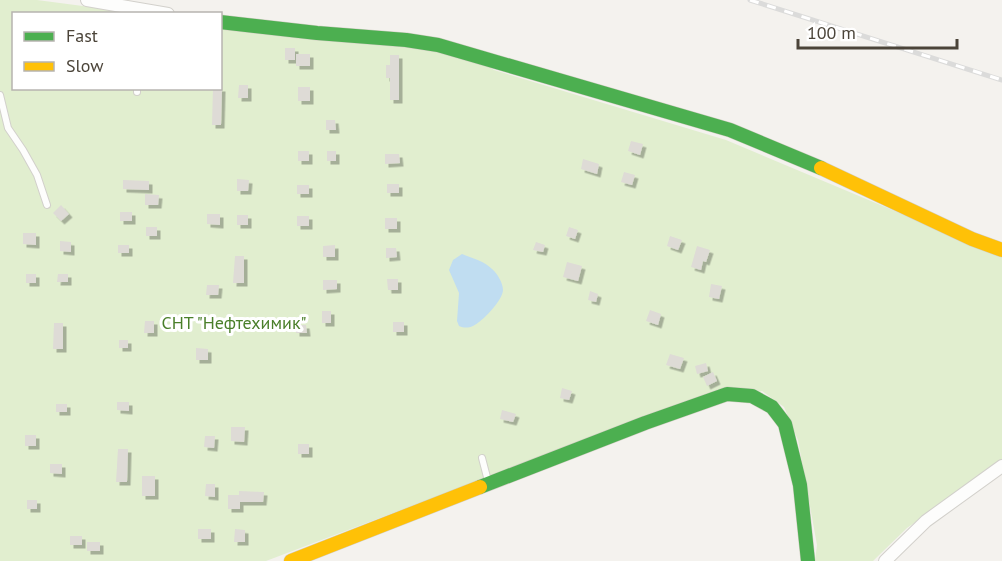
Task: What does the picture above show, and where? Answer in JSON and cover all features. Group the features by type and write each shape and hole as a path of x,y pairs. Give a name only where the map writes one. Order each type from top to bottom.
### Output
{"street":[{"path":"87,0 141,11"},
{"path":"222,22 406,40 438,45 504,63 730,130 815,165 972,239 1002,250"},
{"path":"291,561 645,423 727,394 752,396 772,407 785,424 800,485 808,561"},
{"path":"885,561 926,521 1002,466"}],"lane":[{"path":"0,95 8,128 36,175 47,205"},
{"path":"482,458 489,485"}],"green space":[{"name":"СНТ \"Нефтехимик\"","path":"0,0 37,0 128,12 12,12 12,90 222,90 222,26 400,42 477,58 494,70 726,140 1002,256 1002,461 907,528 873,561 815,561 817,545 798,440 784,407 762,391 520,465 266,561 0,561"}],"water":[{"path":"462,254 489,266 499,278 503,290 496,305 477,324 468,327 459,326 457,321 459,293 449,270 453,260"}],"building":[{"path":"285,48 295,48 295,60 285,60"},
{"path":"296,54 310,54 310,66 296,66"},
{"path":"390,55 399,55 399,100 390,100 390,78 386,78 386,65 390,65"},
{"path":"239,85 248,85 248,98 238,98"},
{"path":"298,87 310,87 310,101 298,101"},
{"path":"213,90 222,90 221,125 212,125"},
{"path":"326,120 335,120 336,130 326,130"},
{"path":"631,141 643,144 640,155 628,151"},
{"path":"298,151 309,151 309,161 298,161"},
{"path":"327,151 336,151 336,161 327,161"},
{"path":"385,154 399,154 400,163 385,164"},
{"path":"583,159 599,164 597,174 581,169"},
{"path":"624,172 635,175 632,185 621,182"},
{"path":"237,179 249,180 248,191 237,191"},
{"path":"123,180 149,181 149,190 123,189"},
{"path":"387,184 399,184 399,193 387,193"},
{"path":"297,185 309,185 309,194 297,194"},
{"path":"145,194 159,195 158,205 145,205"},
{"path":"61,205 69,214 61,221 53,213"},
{"path":"120,212 132,212 132,221 120,221"},
{"path":"207,214 220,214 220,225 207,224"},
{"path":"237,215 248,215 248,225 237,225"},
{"path":"297,216 309,216 309,226 297,226"},
{"path":"385,218 397,218 397,229 385,229"},
{"path":"146,227 157,227 157,236 146,236"},
{"path":"569,227 578,230 575,239 566,236"},
{"path":"23,233 36,233 36,245 23,244"},
{"path":"670,236 682,240 678,250 667,246"},
{"path":"60,241 71,242 71,252 60,251"},
{"path":"536,242 545,245 543,252 533,250"},
{"path":"118,245 129,245 129,253 118,253"},
{"path":"335,245 335,257 323,257 323,246"},
{"path":"697,246 710,250 706,262 703,261 701,270 691,267"},
{"path":"386,248 396,248 397,257 386,258"},
{"path":"235,256 244,256 244,283 233,283"},
{"path":"567,262 582,266 578,281 563,277"},
{"path":"26,274 36,274 36,283 26,283"},
{"path":"58,274 68,274 68,282 57,282"},
{"path":"387,279 398,279 398,290 388,290"},
{"path":"323,280 337,280 337,289 323,290"},
{"path":"711,284 722,286 719,299 709,297"},
{"path":"207,285 219,285 218,295 206,295"},
{"path":"590,291 598,294 596,302 588,300"},
{"path":"650,310 661,314 658,325 646,321"},
{"path":"322,311 331,311 331,323 322,323"},
{"path":"145,321 154,321 154,333 144,333"},
{"path":"393,322 404,322 404,332 393,332"},
{"path":"54,323 63,323 63,349 53,349"},
{"path":"296,325 306,325 307,333 296,333"},
{"path":"119,340 128,340 128,348 119,348"},
{"path":"196,348 208,349 208,360 196,360"},
{"path":"670,354 684,358 680,369 666,365"},
{"path":"706,363 708,371 697,374 695,366"},
{"path":"713,372 717,381 707,386 703,377"},
{"path":"562,388 572,391 569,400 560,398"},
{"path":"117,402 129,402 129,411 117,410"},
{"path":"56,404 67,404 67,412 56,412"},
{"path":"502,410 516,414 513,422 500,419"},
{"path":"231,427 245,427 244,442 231,441"},
{"path":"25,435 36,435 36,446 25,446"},
{"path":"205,436 215,436 214,448 204,447"},
{"path":"298,444 309,444 309,454 298,454"},
{"path":"118,449 128,449 127,482 116,482"},
{"path":"50,464 62,464 62,474 50,473"},
{"path":"142,476 155,476 155,496 142,496"},
{"path":"206,484 215,484 215,497 205,496"},
{"path":"239,491 264,492 263,502 240,502 240,509 228,509 228,495 239,495"},
{"path":"27,500 37,500 37,509 27,509"},
{"path":"198,529 211,529 211,539 198,539"},
{"path":"235,529 245,530 245,542 234,542"},
{"path":"70,536 82,536 82,545 70,545"},
{"path":"87,542 100,542 100,551 87,551"}],"railway":[{"path":"750,0 1002,80"}],"traffic: fast":[{"path":"222,22 438,45 730,130 821,168"},
{"path":"480,487 727,394 752,396 772,407 785,424 800,485 808,561"}],"traffic: slow":[{"path":"821,168 972,239 1002,250"},
{"path":"291,561 480,487"}]}
